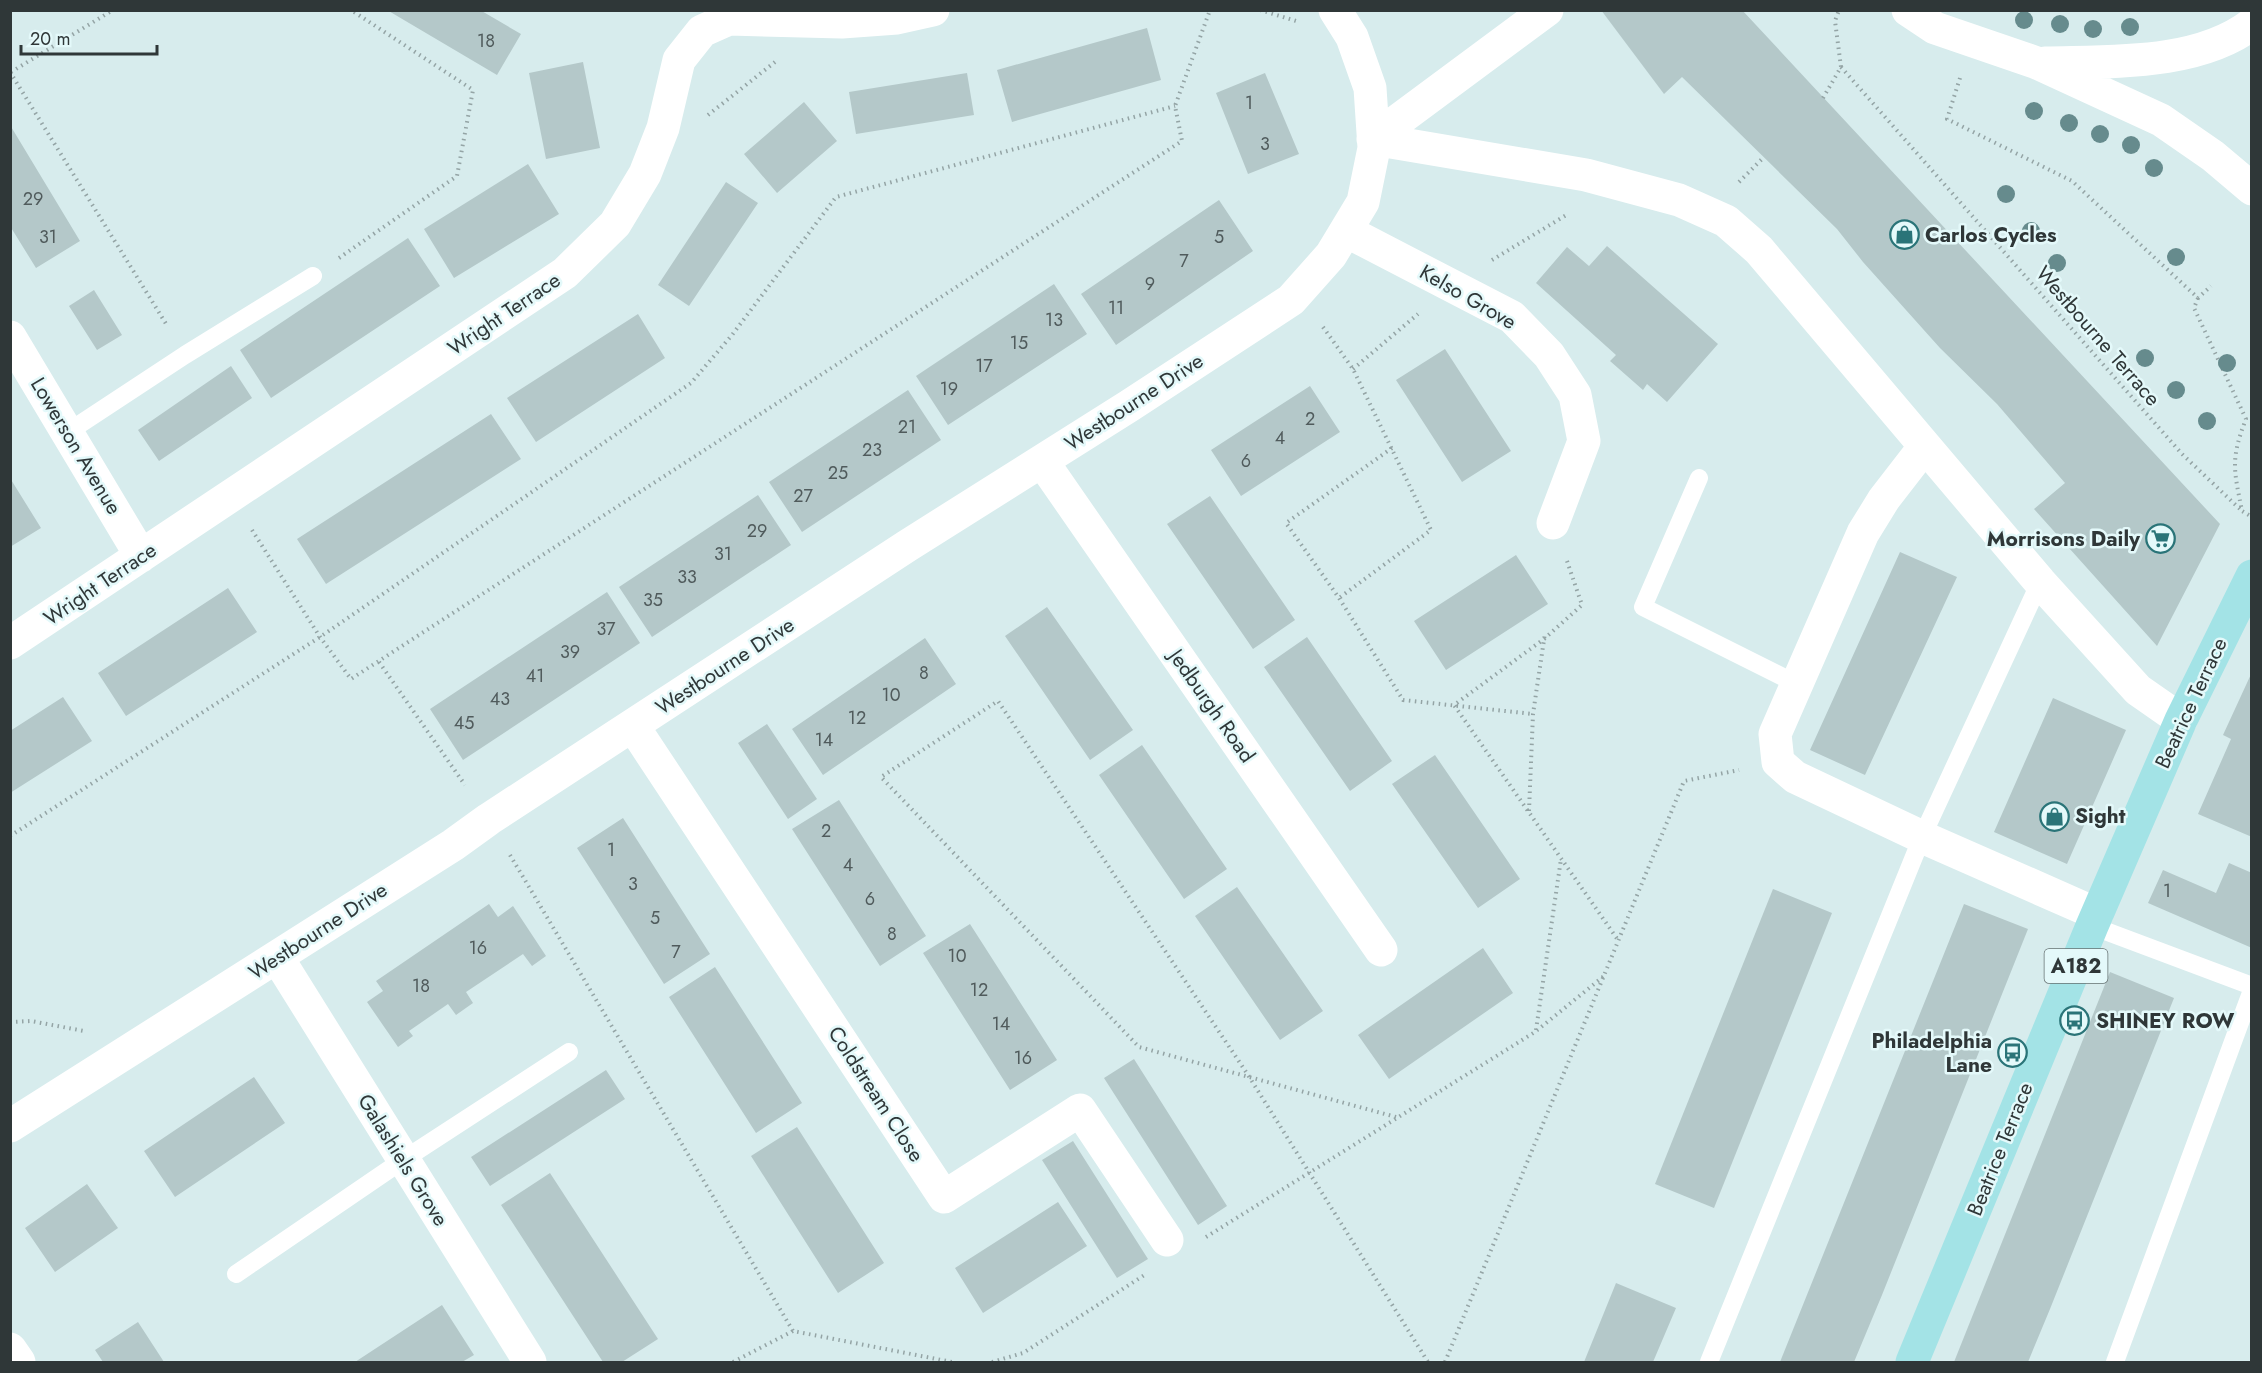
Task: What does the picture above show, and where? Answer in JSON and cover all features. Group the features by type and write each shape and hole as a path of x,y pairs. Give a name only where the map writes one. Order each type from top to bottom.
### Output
{"main road":[{"name":"Beatrice Terrace","path":"1912,1362 2095,920 2181,720 2252,576"}],"street":[{"name":"Wright Terrace","path":"10,643 565,273 615,224 645,174 663,128 679,60 702,31 729,19 812,21 897,18 933,10"},
{"name":"Westbourne Drive","path":"10,1126 453,845 489,819 897,552 1291,300 1331,255 1363,202 1373,143 1370,88 1352,37 1335,10"},
{"path":"1373,143 1547,10"},
{"path":"1908,10 1935,28 2037,63 2161,120 2213,156 2252,189"},
{"path":"2037,63 2146,60 2221,42 2252,24"},
{"path":"1373,143 1586,175 1678,200 1726,221 1759,250 2040,582 2138,690 2181,720"},
{"name":"Kelso Grove","path":"1346,231 1512,317 1550,355 1575,395 1584,441 1553,523"},
{"name":"Lowerson Avenue","path":"10,337 141,556"},
{"path":"1925,446 1884,499 1863,533 1775,734 1778,762 1795,777 2095,920"},
{"name":"Jedburgh Road","path":"1042,461 1381,950"},
{"name":"Coldstream Close","path":"633,726 945,1197 1080,1110 1167,1240"},
{"name":"Galashiels Grove","path":"277,957 530,1362"},
{"path":"10,1349 19,1362"}],"lane":[{"path":"68,432 185,355 313,276"},
{"path":"1699,478 1643,607 1797,684"},
{"path":"1709,1362 1922,837 2040,582"},
{"path":"2095,920 2252,988 2115,1362"},
{"path":"236,1274 403,1160 569,1052"}],"path":[{"path":"113,10 10,72 185,355"},
{"path":"313,276 457,176 473,90 351,10"},
{"path":"230,497 320,637 351,679 1182,141 1175,106 1210,10"},
{"path":"1823,98 1841,67 1834,21 1839,10"},
{"path":"663,128 694,125 796,46 812,21"},
{"path":"1973,40 1947,119 2072,181 2198,298"},
{"name":"Westbourne Terrace","path":"1841,67 2182,454 2242,511 2252,517"},
{"path":"10,836 320,637 691,383 732,335 836,197 1175,106"},
{"path":"2211,286 2198,298 2194,308 2246,419 2236,446 2234,471 2242,511"},
{"path":"1298,292 1353,369 1431,530 1339,598"},
{"path":"1392,448 1286,523 1339,598 1403,700 1533,714"},
{"path":"1454,705 1544,639 1582,605 1553,523"},
{"path":"1529,812 1533,714 1545,633"},
{"path":"379,662 489,819 793,1331"},
{"path":"1396,1117 1248,1075 1138,1047 881,777 998,701 1248,1075 1428,1362"},
{"path":"1454,705 1618,940"},
{"path":"1445,1362 1684,781 1778,762"},
{"path":"1535,1032 1561,859"},
{"path":"1200,1240 1535,1032 1604,976"},
{"path":"10,1022 31,1021 142,1043"},
{"path":"992,1362 1023,1353 1151,1271"},
{"path":"733,1362 793,1331 952,1362"}],"building":[{"path":"387,10 480,10 521,34 497,75"},
{"path":"1601,10 1742,10 2220,524 2157,646 2034,509 2065,483 1997,404 1940,348 1863,262 1837,229 1682,77 1664,94"},
{"path":"1147,28 1161,80 1012,122 997,70"},
{"path":"583,62 600,148 546,159 529,73"},
{"path":"967,73 974,115 856,134 849,92"},
{"path":"1265,73 1299,154 1248,174 1216,93"},
{"path":"804,102 837,141 777,193 744,154"},
{"path":"10,125 80,241 36,268 10,226"},
{"path":"528,164 559,214 454,278 424,229"},
{"path":"726,182 758,203 689,306 658,285"},
{"path":"1219,200 1253,251 1116,345 1081,294"},
{"path":"408,238 440,286 271,398 240,350"},
{"path":"1607,246 1718,344 1667,402 1647,384 1643,390 1610,361 1616,355 1536,283 1567,247 1589,266"},
{"path":"1054,284 1087,334 948,425 916,376"},
{"path":"94,290 122,335 97,350 69,306"},
{"path":"638,314 665,358 536,442 507,398"},
{"path":"1445,349 1511,451 1462,482 1396,380"},
{"path":"231,366 252,398 159,461 138,430"},
{"path":"1310,386 1340,432 1241,496 1211,450"},
{"path":"908,390 941,440 802,532 769,482"},
{"path":"491,414 521,459 326,584 297,539"},
{"path":"10,478 41,528 10,547"},
{"path":"758,495 791,545 652,637 619,587"},
{"path":"1210,496 1295,620 1253,649 1167,524"},
{"path":"1900,552 1957,577 1865,775 1810,750"},
{"path":"1516,555 1548,604 1446,670 1414,621"},
{"path":"228,588 257,632 126,716 98,673"},
{"path":"607,592 640,643 463,760 430,709"},
{"path":"1047,607 1133,730 1090,760 1005,636"},
{"path":"1307,637 1392,761 1350,791 1264,667"},
{"path":"925,638 956,684 823,775 792,729"},
{"path":"2252,672 2252,837 2198,814 2231,739 2223,735"},
{"path":"63,697 92,741 10,793 10,731"},
{"path":"2053,698 2126,730 2067,864 1994,832"},
{"path":"767,724 817,799 788,819 738,743"},
{"path":"1142,745 1227,869 1184,899 1099,775"},
{"path":"1435,755 1520,879 1478,908 1392,784"},
{"path":"839,800 926,936 880,966 792,829"},
{"path":"623,818 710,954 664,984 577,848"},
{"path":"2229,863 2252,873 2252,948 2148,903 2163,870 2216,893"},
{"path":"1237,887 1323,1011 1280,1040 1195,916"},
{"path":"1773,889 1832,913 1714,1208 1655,1184"},
{"path":"489,904 498,917 513,906 546,956 532,966 523,954 466,992 473,1003 456,1015 448,1004 409,1031 413,1036 398,1047 367,1002 383,991 376,981"},
{"path":"1964,904 2028,929 1882,1295 1854,1362 1780,1362"},
{"path":"970,924 1057,1060 1010,1090 923,953"},
{"path":"1483,948 1513,993 1389,1079 1358,1035"},
{"path":"715,967 802,1103 756,1133 669,997"},
{"path":"2110,972 2174,998 2050,1309 2028,1362 1954,1362"},
{"path":"1134,1059 1227,1206 1198,1225 1104,1078"},
{"path":"606,1070 625,1099 490,1186 471,1157"},
{"path":"254,1077 285,1123 175,1197 144,1151"},
{"path":"797,1127 884,1263 838,1293 751,1156"},
{"path":"1073,1141 1148,1259 1117,1278 1042,1160"},
{"path":"550,1173 658,1339 622,1362 603,1362 501,1205"},
{"path":"87,1184 118,1228 55,1272 25,1228"},
{"path":"1058,1202 1087,1246 983,1313 955,1268"},
{"path":"1616,1283 1676,1308 1653,1362 1584,1362"},
{"path":"442,1305 474,1355 462,1362 355,1362"},
{"path":"138,1322 164,1362 103,1362 95,1350"}],"place":[{"name":"Carlos Cycles","path":"1904,235"},
{"name":"Morrisons Daily","path":"2161,539"},
{"name":"Sight","path":"2054,816"},
{"name":"SHINEY ROW","path":"2075,1021"},
{"name":"Philadelphia Lane","path":"2013,1053"}]}
